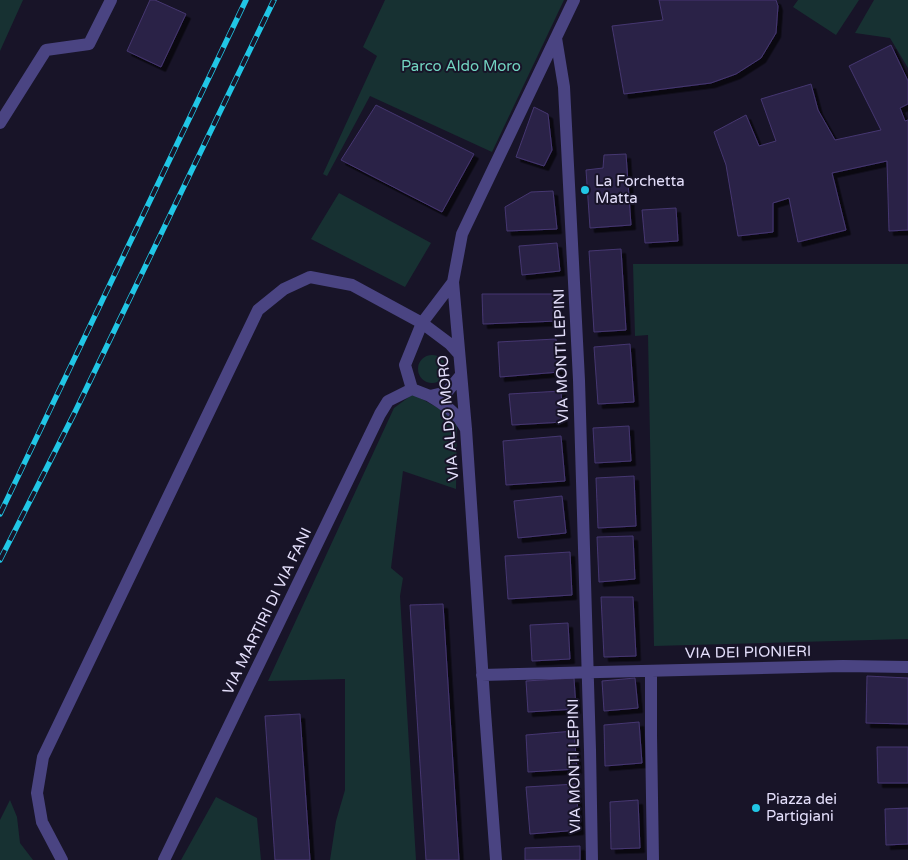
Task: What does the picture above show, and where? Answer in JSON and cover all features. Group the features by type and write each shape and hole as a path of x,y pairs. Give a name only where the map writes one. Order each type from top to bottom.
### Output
{"street":[{"path":"0,123 46,50 89,44 111,0"},
{"name":"VIA ALDO MORO","path":"496,860 454,282 462,234 574,0"},
{"name":"VIA MONTI LEPINI","path":"556,38 564,87 579,380 592,860"},
{"path":"62,860 42,822 38,793 43,757 258,310 284,289 310,277 352,284 422,323 450,344 459,354"},
{"path":"454,282 422,323 405,365 412,389 430,396 446,406 460,418 466,429"},
{"path":"430,396 447,392 461,375"},
{"name":"VIA MARTIRI DI VIA FANI","path":"164,860 380,414 388,401 412,389"},
{"name":"VIA DEI PIONIERI","path":"588,672 834,666 908,667"},
{"path":"651,671 653,860"},
{"path":"482,675 588,672"}],"green space":[{"path":"0,0 23,0 0,51"},
{"name":"Parco Aldo Moro","path":"385,0 564,0 492,152 370,96 327,176 323,174 377,56 363,47"},
{"path":"798,0 859,0 836,35 793,7"},
{"path":"874,0 908,0 908,68 890,38 855,33"},
{"path":"339,193 431,243 405,287 311,239"},
{"path":"633,264 908,264 908,639 654,646 648,335 635,336"},
{"path":"432,355 442,359 446,369 442,379 432,383 422,379 418,369 422,359"},
{"path":"413,394 454,417 457,421 456,489 403,471 391,568 403,578 400,596 416,860 330,860 336,821 345,790 345,679 268,681 394,408"},
{"path":"216,797 257,818 261,860 181,860"},
{"path":"10,800 17,817 20,843 33,860 0,860 0,820"}],"building":[{"path":"150,0 155,0 186,14 161,67 127,51"},
{"path":"659,0 776,0 778,6 776,33 761,58 736,74 711,83 624,94 612,26 663,20"},
{"path":"891,45 908,81 908,104 900,108 905,121 908,120 908,230 889,231 887,161 832,173 846,230 798,242 789,198 773,203 773,232 738,236 726,165 714,132 746,115 759,146 776,141 761,99 811,84 818,110 835,140 881,130 849,66"},
{"path":"376,105 474,154 442,212 341,160"},
{"path":"534,107 548,114 552,150 544,166 516,157"},
{"path":"626,154 631,225 590,228 586,170 603,168 604,155"},
{"path":"553,191 557,229 507,231 505,207 531,192"},
{"path":"676,208 678,241 645,243 642,210"},
{"path":"557,243 560,271 522,275 519,246"},
{"path":"621,249 626,330 594,332 589,251"},
{"path":"482,294 556,294 558,321 483,324"},
{"path":"556,339 559,372 500,377 498,342"},
{"path":"630,344 634,402 598,404 594,347"},
{"path":"561,391 563,422 512,425 509,394"},
{"path":"629,426 631,461 595,463 593,428"},
{"path":"561,436 565,481 506,485 503,441"},
{"path":"634,476 636,526 598,528 596,478"},
{"path":"562,496 566,533 518,538 514,501"},
{"path":"633,536 635,579 599,582 597,537"},
{"path":"570,552 572,595 508,599 505,556"},
{"path":"601,597 633,597 636,656 604,657"},
{"path":"443,604 459,860 426,860 410,605"},
{"path":"568,623 570,659 532,661 530,625"},
{"path":"867,676 908,678 908,724 866,723"},
{"path":"574,678 576,709 528,712 526,681"},
{"path":"635,678 638,708 604,711 602,681"},
{"path":"300,714 310,860 275,860 265,716"},
{"path":"639,722 642,763 605,766 604,725"},
{"path":"574,731 577,769 528,772 526,735"},
{"path":"877,747 908,747 908,783 878,783"},
{"path":"576,784 579,830 530,834 526,787"},
{"path":"638,800 640,848 611,849 610,802"},
{"path":"908,808 908,844 886,845 885,809"},
{"path":"580,846 580,860 525,860 525,848"}],"railway":[{"path":"0,514 246,0"},
{"path":"0,560 75,412 274,0"}],"place":[{"name":"La Forchetta Matta","path":"585,190"},
{"name":"Piazza dei Partigiani","path":"756,808"}]}
